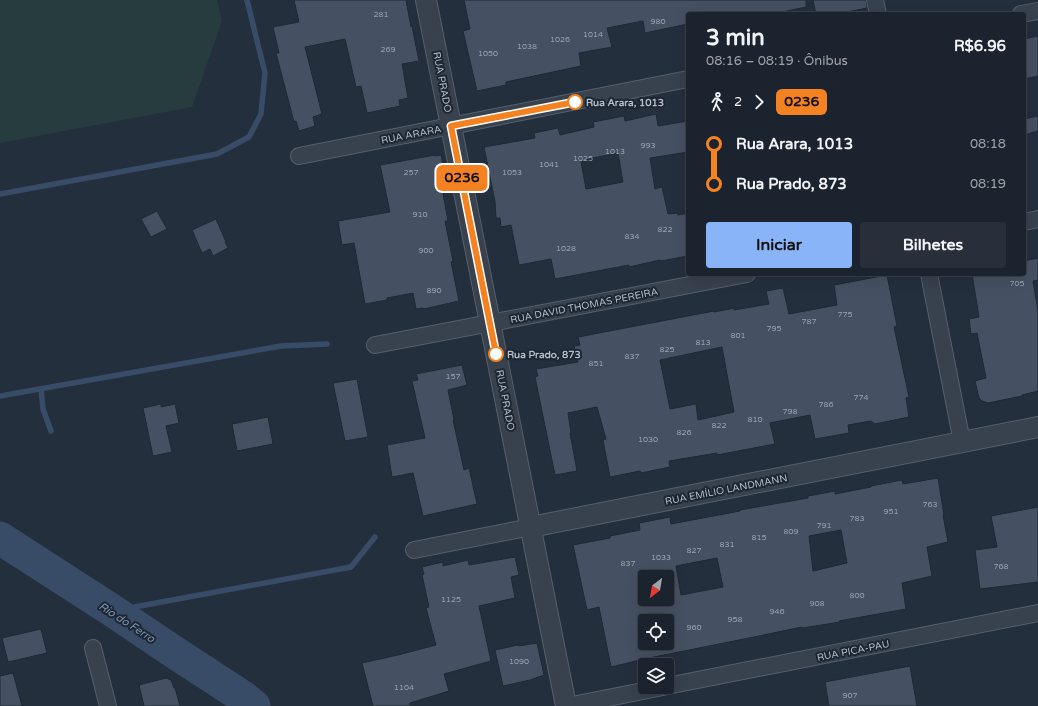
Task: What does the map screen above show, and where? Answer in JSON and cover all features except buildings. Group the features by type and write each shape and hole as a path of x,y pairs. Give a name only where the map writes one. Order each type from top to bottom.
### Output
{"street":[{"name":"RUA PRADO","path":"426,0 566,706"},
{"path":"876,0 878,12"},
{"path":"1026,13 1038,11"},
{"name":"RUA ARARA","path":"299,156 686,79"},
{"path":"1026,222 1038,219"},
{"name":"RUA DAVID THOMAS PEREIRA","path":"375,345 737,276"},
{"path":"929,276 962,442"},
{"name":"RUA EMÍLIO LANDMANN","path":"414,550 1038,427"},
{"name":"RUA PICA-PAU","path":"674,685 1038,613"},
{"path":"92,648 108,706"},
{"path":"566,706 638,692"}],"green space":[{"path":"0,0 217,0 222,21 192,107 0,143"}],"waterway":[{"path":"0,194 217,154 249,137 261,114 265,73 247,0"},
{"path":"0,396 281,346 327,344"},
{"path":"41,389 43,409 51,431"},
{"path":"113,611 351,567 375,537"},
{"name":"Rio do Ferro","path":"0,538 113,611 243,697 254,706"}],"bus line":[{"name":"0236","path":"496,354 451,126 575,102"}],"place":[{"name":"Rua Arara, 1013","path":"575,102"},
{"name":"Rua Prado, 873","path":"496,354"}]}
